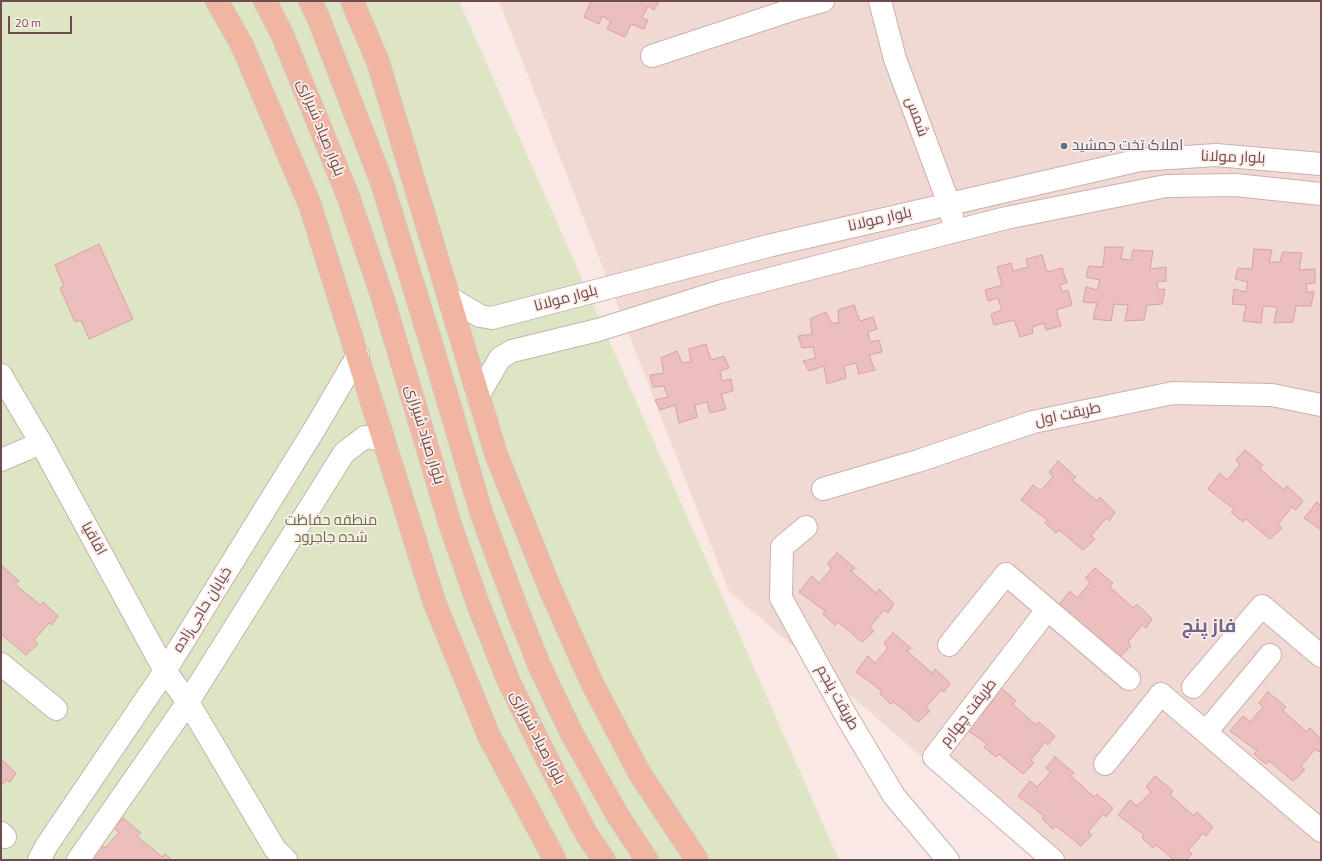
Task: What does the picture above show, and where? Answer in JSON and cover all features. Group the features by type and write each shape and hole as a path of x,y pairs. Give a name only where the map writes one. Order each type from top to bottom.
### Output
{"main road":[{"path":"217,1 242,45 310,205 435,604 489,736 555,860"},
{"name":"بلوار صیاد شیرازی","path":"265,1 282,34 348,196 383,299 451,526 509,682 587,835 604,860"},
{"path":"310,1 318,17 382,182 482,515 518,612 540,667 572,734 618,816 647,860"},
{"path":"352,1 378,62 450,298 478,396 499,461 551,590 592,683 640,774 697,860"}],"street":[{"path":"652,56 790,6 823,1"},
{"name":"شمس","path":"880,1 895,59 949,204 955,231"},
{"name":"بلوار مولانا","path":"450,298 480,316 492,318 772,245 1140,160 1216,155 1321,164"},
{"name":"بلوار مولانا","path":"478,396 500,358 512,351 598,330 719,292 1006,218 1166,186 1235,185 1321,194"},
{"name":"خیابان حاجی‌زاده","path":"39,860 165,671 317,425 358,355"},
{"name":"اقاقیا","path":"1,375 41,443 165,671 188,702 275,849 286,860"},
{"name":"طریقت اول","path":"823,489 918,461 1032,422 1173,393 1272,395 1321,405"},
{"path":"78,860 188,702 344,454 365,437 383,440"},
{"path":"1,460 41,443"},
{"name":"طریقت پنجم","path":"806,528 782,547 781,598 848,719 894,796 948,860"},
{"path":"949,645 1006,574 1129,679"},
{"path":"1193,687 1262,606 1321,656"},
{"name":"طریقت چهارم","path":"1045,858 934,757 1048,610"},
{"path":"1206,732 1270,655"},
{"path":"1,664 56,708"},
{"path":"1104,764 1161,694 1321,831"}],"shaded area":[{"path":"499,1 1321,1 1321,860 1042,860 729,591"}],"green space":[{"name":"منطقه حفاظت شده جاجرود","path":"1,1 459,1 839,860 1,860"}],"building":[{"path":"591,1 659,1 654,10 648,6 642,18 648,20 644,29 631,24 625,37 607,29 611,21 602,16 599,24 584,17"},
{"path":"99,244 133,319 89,339 81,320 75,322 60,288 64,286 55,265"},
{"path":"1105,247 1123,247 1121,259 1131,260 1133,250 1153,251 1150,269 1166,267 1166,281 1157,282 1158,290 1165,289 1162,304 1147,305 1144,320 1125,321 1128,305 1114,304 1111,321 1093,319 1097,303 1083,302 1086,287 1097,290 1100,280 1086,277 1089,266 1103,267"},
{"path":"1254,249 1272,250 1269,262 1280,262 1283,252 1302,253 1299,270 1315,269 1315,283 1306,284 1307,293 1314,291 1311,306 1296,306 1293,322 1274,323 1277,307 1263,306 1261,323 1243,321 1246,305 1232,304 1234,289 1246,292 1248,282 1235,279 1238,268 1252,269"},
{"path":"1042,255 1047,272 1062,268 1067,283 1060,285 1062,292 1068,290 1072,305 1056,310 1061,326 1046,330 1044,323 1032,327 1033,333 1020,337 1014,320 994,325 991,314 1002,310 998,298 988,301 985,290 1002,285 997,267 1011,263 1013,271 1028,267 1026,259"},
{"path":"854,305 860,321 873,317 877,329 868,332 870,342 879,340 882,352 869,355 875,370 859,374 856,363 844,366 846,378 827,384 824,366 809,371 803,361 816,358 813,347 802,348 798,336 812,334 810,319 826,312 831,323 839,323 838,310"},
{"path":"706,344 711,360 724,356 729,368 720,371 722,381 731,379 733,391 721,394 726,409 710,413 707,402 695,405 697,417 679,423 675,405 660,410 655,400 668,397 664,386 653,387 650,375 664,373 661,358 677,351 682,363 691,362 689,349"},
{"path":"1245,450 1263,465 1259,468 1284,490 1287,486 1303,501 1296,510 1292,507 1278,524 1282,528 1270,539 1246,519 1243,522 1231,512 1234,509 1208,489 1220,473 1227,480 1240,465 1236,460"},
{"path":"1058,461 1076,477 1072,480 1097,501 1100,497 1115,512 1109,521 1106,518 1091,536 1095,539 1083,550 1059,530 1056,533 1045,523 1047,520 1021,500 1033,485 1040,491 1053,477 1049,472"},
{"path":"1317,502 1321,506 1321,530 1304,518"},
{"path":"837,553 855,568 851,571 876,593 879,589 894,604 888,613 884,610 870,627 874,631 862,642 838,622 835,625 823,614 825,611 799,592 812,576 819,583 832,568 827,564"},
{"path":"1,565 19,581 15,584 40,605 43,602 58,616 52,625 49,623 34,640 38,644 26,655 2,635 1,636"},
{"path":"1095,568 1113,583 1109,586 1133,608 1137,604 1152,619 1146,628 1142,625 1128,642 1131,646 1120,657 1057,607 1070,591 1077,598 1090,583 1085,578"},
{"path":"893,633 911,648 907,651 932,673 935,669 950,683 944,692 941,690 926,707 930,711 918,722 894,702 891,704 880,694 882,691 856,672 868,656 875,663 888,648 884,643"},
{"path":"998,685 1016,701 1012,704 1036,725 1039,722 1055,736 1048,745 1045,742 1031,760 1034,763 1023,774 999,754 996,757 984,747 987,744 960,725 980,716 993,701 988,696"},
{"path":"1268,692 1286,707 1282,710 1307,732 1310,728 1321,739 1321,749 1319,752 1315,749 1301,766 1305,770 1293,781 1269,761 1266,764 1254,754 1257,751 1230,731 1243,716 1250,722 1263,707 1259,703"},
{"path":"1055,757 1074,773 1070,775 1094,797 1097,794 1113,808 1106,817 1103,814 1088,832 1092,835 1081,846 1056,826 1053,829 1042,819 1044,816 1018,796 1030,781 1037,787 1051,772 1046,768"},
{"path":"1,759 16,773 10,782 6,780 1,786"},
{"path":"1155,776 1173,791 1170,795 1194,816 1197,812 1213,827 1206,836 1203,833 1188,851 1192,854 1186,860 1174,860 1156,845 1153,848 1142,838 1144,835 1118,815 1130,800 1137,806 1151,792 1146,787"},
{"path":"123,818 141,833 137,836 162,857 165,854 172,860 90,860 98,841 105,848 119,833 114,828"}],"place":[{"name":"املاک تخت جمشید","path":"1064,146"}],"district":[{"name":"فاز پنج","path":"1209,627"}]}
